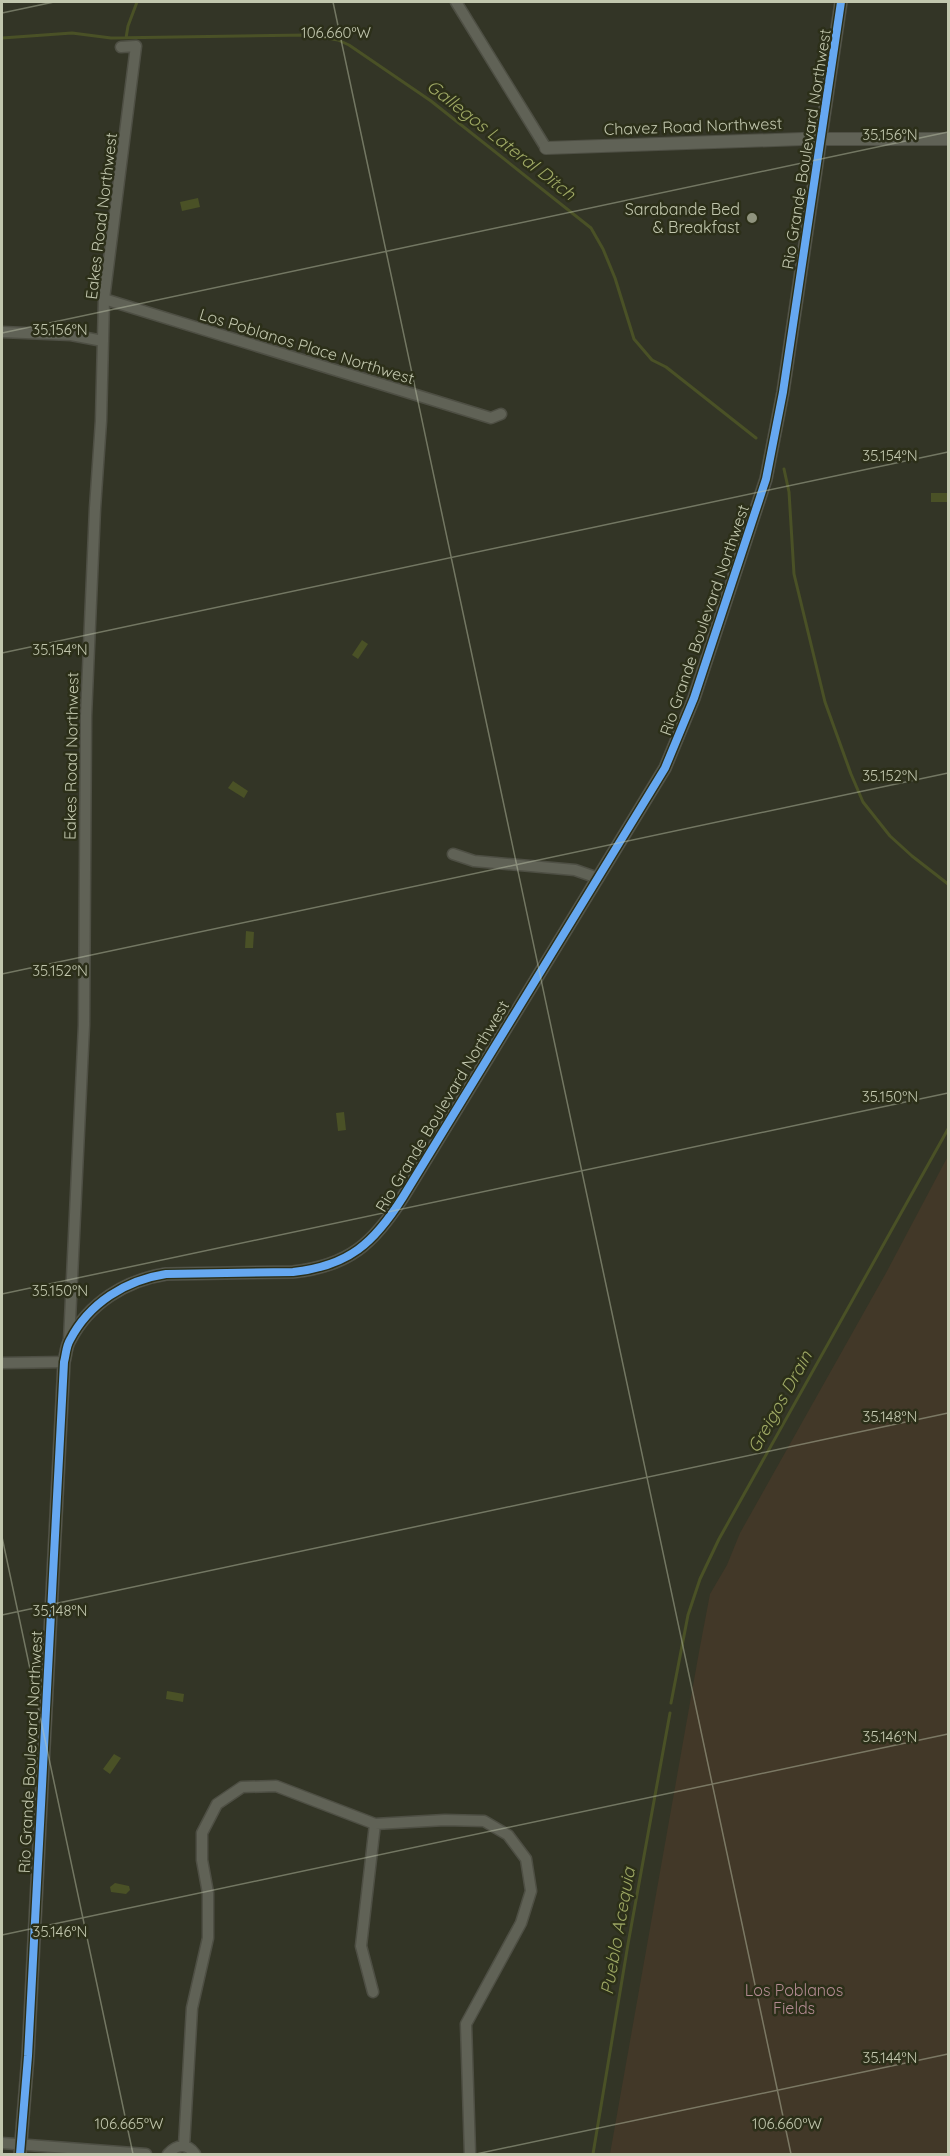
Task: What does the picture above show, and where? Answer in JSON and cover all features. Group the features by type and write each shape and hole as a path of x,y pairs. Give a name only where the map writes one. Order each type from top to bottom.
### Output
{"street":[{"path":"456,2 546,148"},
{"name":"Rio Grande Boulevard Northwest","path":"20,2149 28,2056 64,1362 69,1341 86,1316 107,1296 129,1283 150,1276 166,1274 293,1272 314,1269 341,1260 363,1247 380,1232 665,768 694,698 766,479 783,392 841,2"},
{"name":"Eakes Road Northwest","path":"69,1341 84,1024 86,716 104,299 136,46 121,47"},
{"name":"Chavez Road Northwest","path":"546,148 820,139 948,139"},
{"name":"Los Poblanos Place Northwest","path":"104,299 491,418 501,414"},
{"path":"2,332 71,335 103,341"},
{"path":"453,854 474,861 575,870 597,878"},
{"path":"2,1363 64,1362"},
{"path":"184,2146 192,2008 208,1938 208,1893 202,1860 202,1833 217,1804 242,1787 276,1786 375,1824 445,1820 484,1821 508,1835 526,1859 531,1891 521,1923 466,2024 470,2154"},
{"path":"373,1992 362,1946 375,1824"},
{"path":"2,2143 20,2149 146,2154"},
{"path":"168,2154 174,2148 184,2146 195,2154"}],"green space":[{"name":"Los Poblanos Fields","path":"948,1156 948,2154 610,2154 710,1594 727,1565 740,1533 886,1273"}],"shaded area":[{"path":"198,198 200,207 182,211 180,202"},
{"path":"931,493 948,493 948,502 931,502"},
{"path":"362,640 368,644 358,659 352,655"},
{"path":"233,781 248,791 244,798 228,788"},
{"path":"246,931 254,932 253,948 245,948"},
{"path":"344,1112 346,1130 338,1131 336,1113"},
{"path":"167,1691 184,1694 183,1702 166,1699"},
{"path":"114,1754 121,1758 110,1774 103,1769"},
{"path":"115,1883 129,1886 130,1890 126,1894 111,1892 110,1887"}],"waterway":[{"path":"126,38 137,2"},
{"name":"Gallegos Lateral Ditch","path":"2,38 72,33 111,38 308,35 338,40 349,45 431,101 591,228 615,278 634,339 652,360 666,367 756,438"},
{"name":"Gallegos Lateral Ditch","path":"784,469 789,492 794,574 825,702 851,774 863,802 890,836 948,884"},
{"name":"Greigos Drain","path":"671,1703 688,1615 700,1579 719,1539 948,1129"},
{"name":"Pueblo Acequia","path":"593,2154 670,1713"}],"cycle path":[{"path":"20,2154 28,2056 64,1362 68,1345 78,1327 98,1304 123,1288 151,1277 166,1274 293,1272 313,1269 345,1258 370,1239 403,1197 665,768 694,698 766,479 783,392 841,2"}],"place":[{"name":"Sarabande Bed & Breakfast","path":"752,218"}]}
